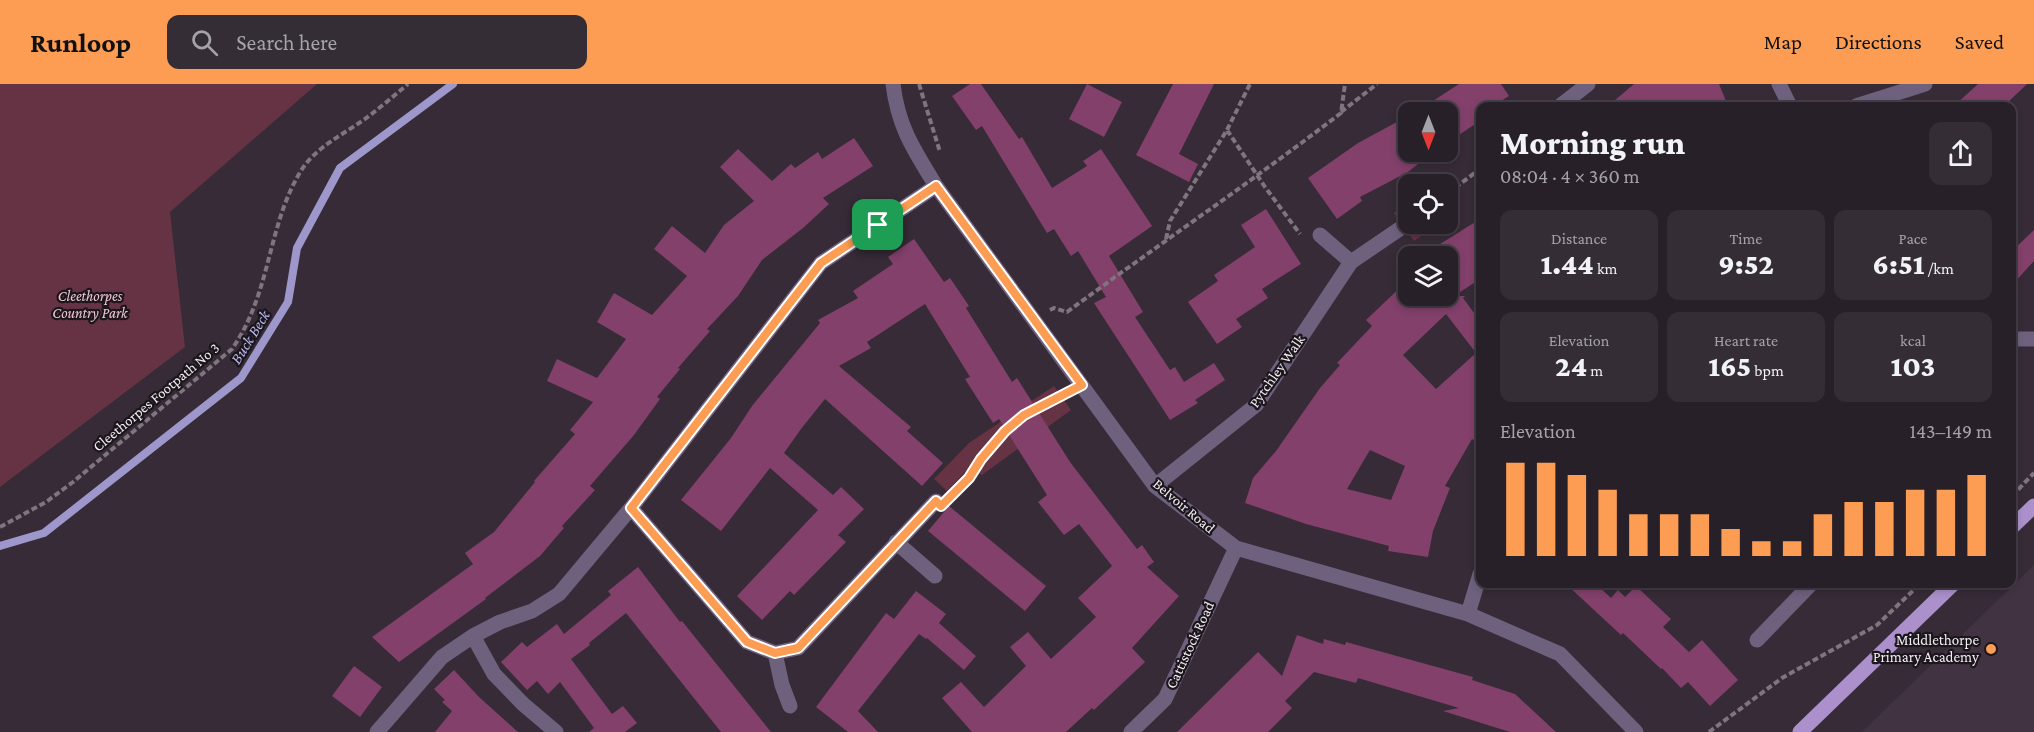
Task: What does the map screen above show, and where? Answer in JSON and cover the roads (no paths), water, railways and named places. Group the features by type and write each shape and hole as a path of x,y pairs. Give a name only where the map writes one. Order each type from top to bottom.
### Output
{"main road":[{"path":"2016,523 2034,506"},
{"path":"1800,732 1949,588"}],"street":[{"name":"Belvoir Road","path":"892,84 896,108 907,137 936,186 1155,486 1236,548 1468,614 1560,654 1636,732"},
{"path":"1565,102 1588,84"},
{"path":"1779,84 1788,102"},
{"path":"1869,102 1925,84"},
{"path":"377,732 442,657 473,636 500,622 532,611 559,594 631,508 821,263 936,186"},
{"name":"Pytchley Walk","path":"1155,486 1256,405 1352,262 1398,230"},
{"path":"1320,235 1352,262"},
{"path":"2016,339 2034,339"},
{"path":"631,508 747,642 775,653 798,648 936,501"},
{"path":"896,542 935,576"},
{"name":"Cattistock Road","path":"1131,732 1165,699 1236,548"},
{"path":"1468,614 1476,587"},
{"path":"1757,640 1807,588"},
{"path":"473,636 494,674 523,704 556,732"},
{"path":"775,653 782,685 790,706"}],"waterway":[{"name":"Buck Beck","path":"0,546 44,533 241,378 288,302 297,248 340,168 453,84"}],"place":[{"name":"Middlethorpe Primary Academy","path":"1991,649"}],"park label":[{"name":"Cleethorpes Country Park","path":"90,304"}]}
